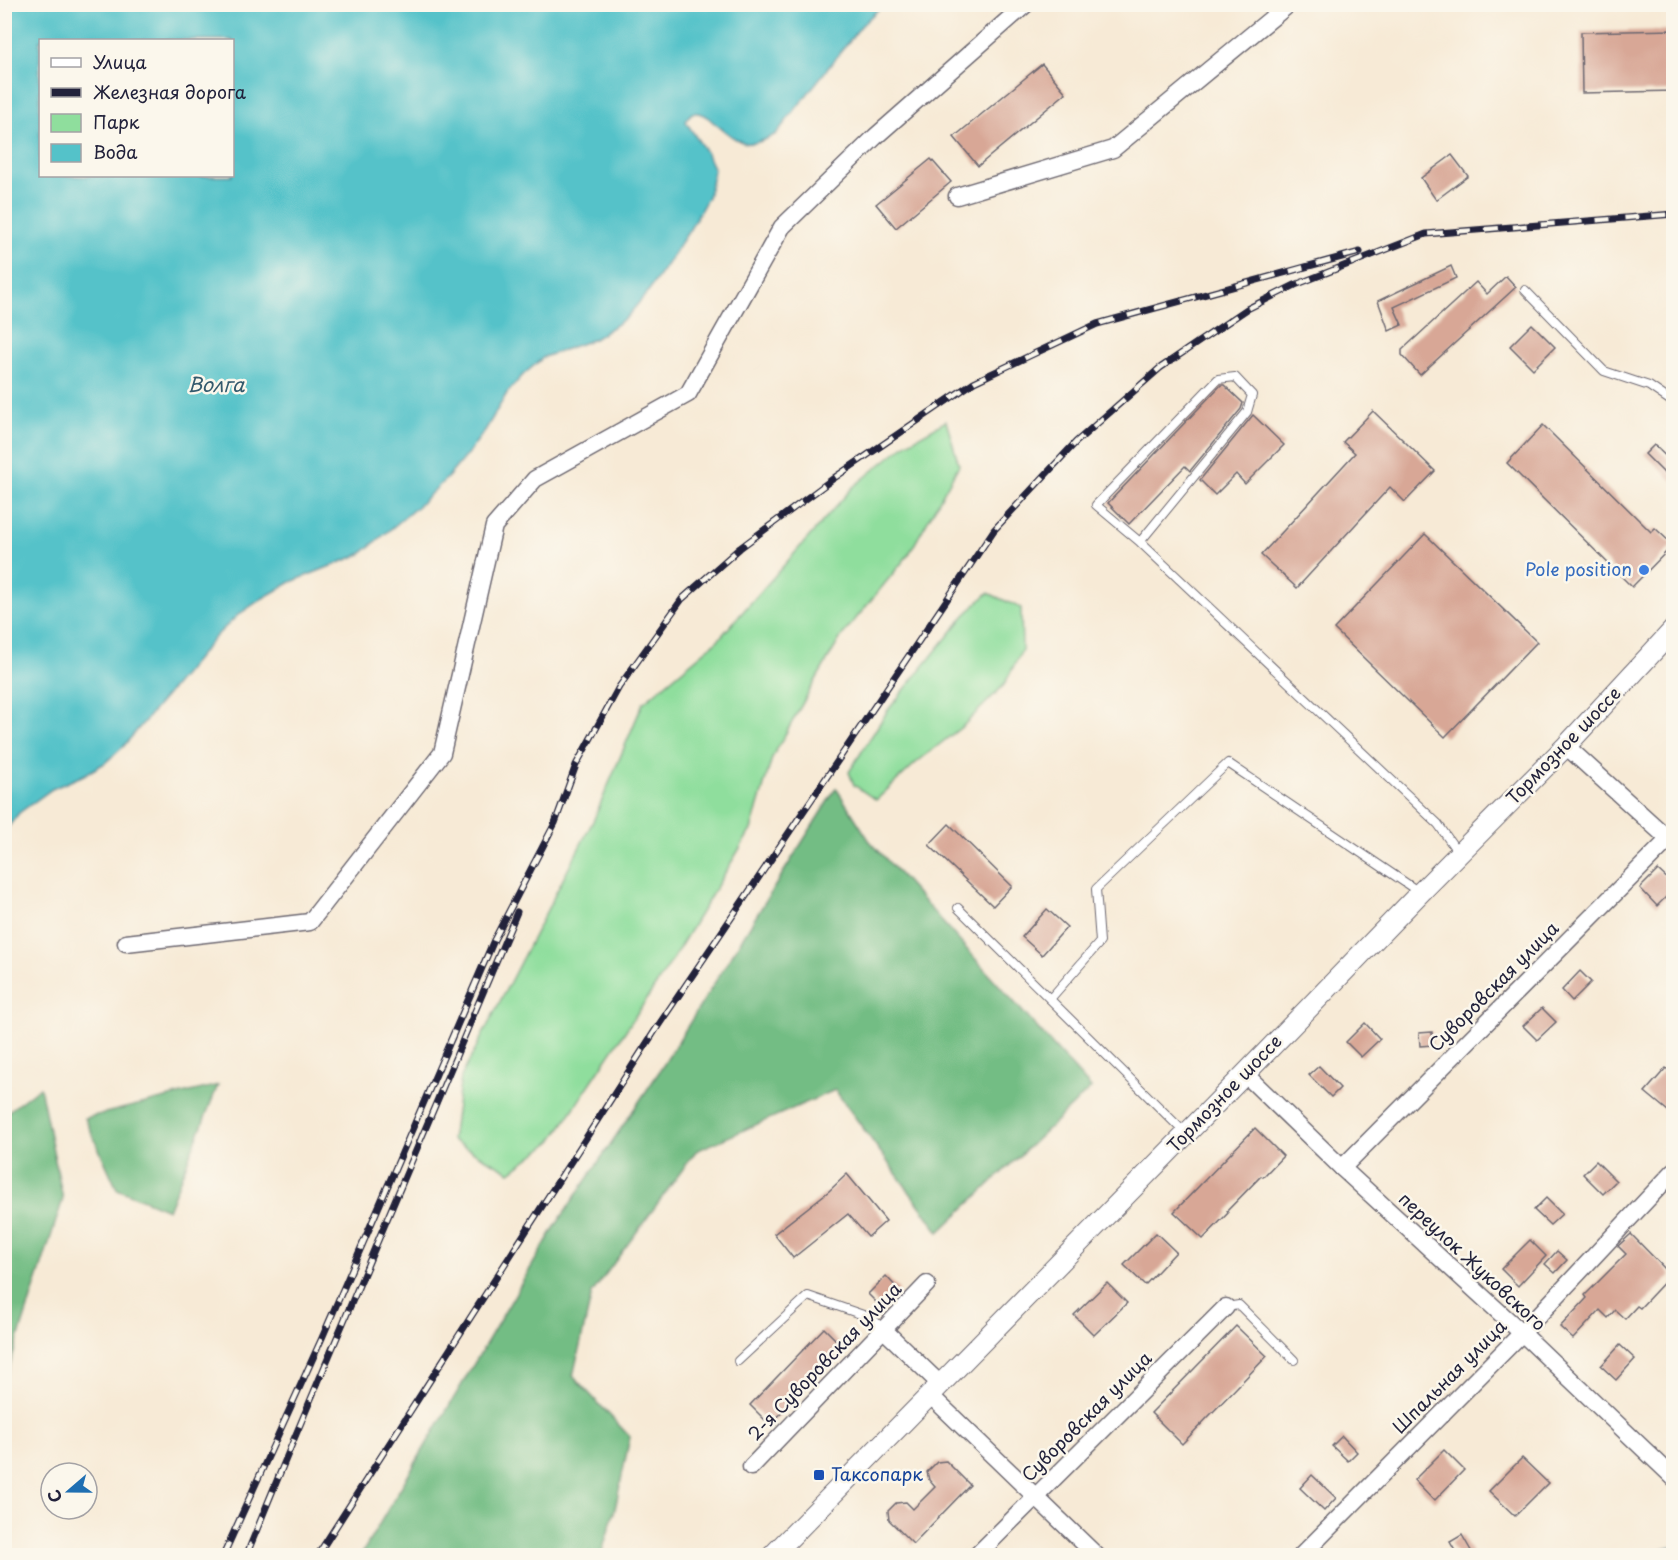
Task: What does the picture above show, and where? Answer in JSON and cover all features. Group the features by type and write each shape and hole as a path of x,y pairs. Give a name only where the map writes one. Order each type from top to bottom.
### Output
{"street":[{"path":"126,944 310,922 442,753 494,526 535,479 688,394 782,227 875,138 1026,4"},
{"path":"957,196 1113,149 1289,4"},
{"name":"Тормозное шоссе","path":"772,1556 1566,746 1674,629"},
{"path":"1566,746 1672,839"},
{"name":"Суворовская улица","path":"1342,1168 1672,839"},
{"name":"переулок Жуковского","path":"1245,1074 1342,1168 1674,1478"},
{"name":"Шпальная улица","path":"1301,1556 1522,1334 1674,1171"},
{"name":"2-я Суворовская улица","path":"751,1467 927,1284"},
{"name":"Суворовская улица","path":"976,1556 1226,1307"},
{"path":"884,1329 935,1390 1035,1496 1097,1556"}],"lane":[{"path":"1525,290 1604,371 1649,386 1674,403"},
{"path":"1140,542 1247,412 1252,395 1234,377 1218,379 1096,505 1140,542 1438,824 1459,854"},
{"path":"1050,999 1100,942 1096,889 1228,763 1420,893"},
{"path":"958,908 1186,1134"},
{"path":"738,1361 808,1296 872,1318 884,1329"},
{"path":"1226,1307 1239,1305 1294,1360"}],"green space":[{"path":"946,421 959,465 909,554 841,637 772,758 751,830 666,970 552,1141 510,1172 452,1140 461,1077 594,819 643,703 718,640 853,487 907,443"},
{"path":"988,593 1021,608 1022,650 1004,685 963,726 917,762 876,800 854,785 849,772 888,710 965,615"},
{"path":"836,788 869,840 1091,1088 939,1232 835,1090 696,1151 592,1293 573,1376 630,1437 615,1509 601,1555 361,1555 556,1225 659,1072"},
{"path":"218,1085 168,1210 117,1189 85,1118"},
{"path":"40,1087 63,1199 5,1380 5,1114"}],"water":[{"name":"Волга","path":"5,4 883,4 861,26 776,134 757,143 743,142 729,135 704,115 692,113 688,117 686,122 706,152 714,170 708,197 663,270 626,318 594,339 544,357 507,393 486,429 469,452 448,477 418,506 361,554 291,582 238,615 216,636 123,747 105,763 52,789 19,813 5,831"},
{"path":"1673,1546 1673,1555 1647,1555 1650,1552"}],"building":[{"path":"1674,30 1674,91 1582,93 1581,32"},
{"path":"1042,64 1066,93 978,166 954,137"},
{"path":"1452,155 1468,176 1436,200 1421,178"},
{"path":"931,159 951,182 896,228 876,204"},
{"path":"1451,266 1456,278 1394,307 1402,325 1389,331 1378,301"},
{"path":"1506,276 1516,287 1420,375 1402,355 1402,350 1476,282 1487,294"},
{"path":"1532,324 1555,347 1533,369 1510,346"},
{"path":"1221,385 1224,385 1243,403 1241,409 1190,471 1185,466 1129,524 1108,503"},
{"path":"1373,411 1435,471 1405,502 1390,487 1297,588 1261,555 1355,453 1343,442"},
{"path":"1253,415 1284,445 1245,484 1236,474 1215,495 1200,480"},
{"path":"1543,425 1651,532 1655,528 1673,545 1632,587 1507,463"},
{"path":"1654,445 1674,464 1674,483 1645,454"},
{"path":"1425,534 1537,642 1445,737 1334,629"},
{"path":"949,824 1012,886 993,906 929,845"},
{"path":"1658,870 1674,885 1674,889 1657,906 1640,888"},
{"path":"1047,909 1067,927 1042,955 1022,937"},
{"path":"1580,971 1591,982 1572,1001 1562,990"},
{"path":"1542,1008 1556,1022 1537,1040 1523,1026"},
{"path":"1365,1023 1380,1039 1361,1057 1346,1042"},
{"path":"1432,1032 1432,1045 1420,1046 1419,1033"},
{"path":"1319,1066 1340,1088 1331,1097 1309,1075"},
{"path":"1666,1068 1674,1075 1674,1116 1645,1092"},
{"path":"1255,1128 1283,1156 1227,1211 1228,1213 1203,1239 1174,1212"},
{"path":"1596,1161 1616,1181 1603,1194 1583,1174"},
{"path":"847,1174 886,1221 868,1237 848,1214 793,1258 774,1234"},
{"path":"1546,1198 1562,1214 1550,1225 1534,1210"},
{"path":"1156,1233 1176,1252 1145,1285 1124,1265"},
{"path":"1631,1234 1671,1275 1640,1308 1637,1306 1625,1319 1615,1310 1608,1318 1600,1310 1573,1339 1560,1327 1587,1298 1585,1295 1626,1254 1618,1246"},
{"path":"1530,1240 1546,1256 1518,1286 1501,1269"},
{"path":"1557,1251 1567,1260 1555,1273 1545,1264"},
{"path":"886,1276 899,1290 881,1307 868,1294"},
{"path":"1107,1283 1127,1303 1094,1335 1074,1315"},
{"path":"1236,1326 1267,1356 1182,1444 1151,1413"},
{"path":"824,1328 844,1348 770,1425 750,1405"},
{"path":"1620,1345 1635,1359 1616,1380 1601,1366"},
{"path":"1342,1436 1357,1452 1348,1461 1332,1446"},
{"path":"1444,1450 1464,1470 1434,1501 1414,1480"},
{"path":"1522,1458 1548,1483 1515,1516 1489,1491"},
{"path":"946,1461 970,1485 913,1544 889,1520 888,1511 896,1503 906,1502 913,1509 935,1487 929,1480 927,1472 937,1462"},
{"path":"1312,1475 1336,1498 1324,1511 1300,1488"},
{"path":"1462,1535 1474,1556 1458,1556 1450,1542"}],"railway":[{"path":"317,1556 658,1026 994,530 1076,442 1160,368 1247,309 1295,285 1426,234 1674,214"},
{"path":"223,1556 322,1338 494,940 555,823 576,765 619,687 682,599 740,548 834,478 974,382 1097,324 1360,252"},
{"path":"246,1556 517,912"}],"place":[{"name":"Pole position","path":"1644,570"},
{"name":"Таксопарк","path":"819,1475"}]}
